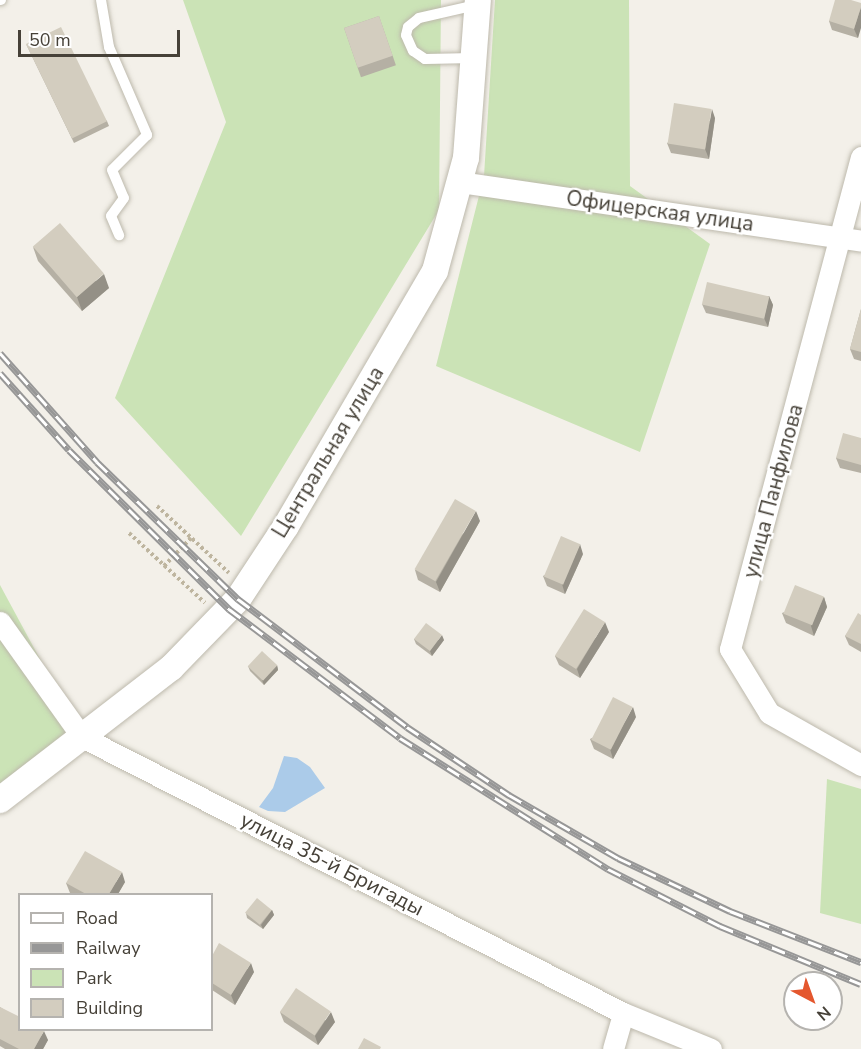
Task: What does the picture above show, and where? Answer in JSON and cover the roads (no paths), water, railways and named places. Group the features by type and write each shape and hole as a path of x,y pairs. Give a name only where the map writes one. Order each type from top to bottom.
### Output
{"street":[{"name":"Центральная улица","path":"0,800 171,668 221,618 245,588 435,271 466,158 478,2"},
{"name":"улица Панфилова","path":"861,157 852,240 730,649 769,713 861,765"},
{"name":"Офицерская улица","path":"459,182 852,240"},
{"name":"улица 35-й Бригады","path":"0,622 82,737 623,1013 711,1049"},
{"path":"613,1049 623,1013"}],"lane":[{"path":"101,0 109,46 147,135 112,170 124,198 111,216 119,235"},
{"path":"474,58 425,59 413,51 406,35 408,27 419,18 478,2"}],"water":[{"path":"284,756 297,758 310,767 325,788 285,812 268,811 259,807 273,788"}],"railway":[{"path":"0,353 97,462 238,599 407,727 509,795 618,858 730,911 861,962"},
{"path":"0,373 69,450 229,609 400,738 608,869 720,926 861,984"}]}
